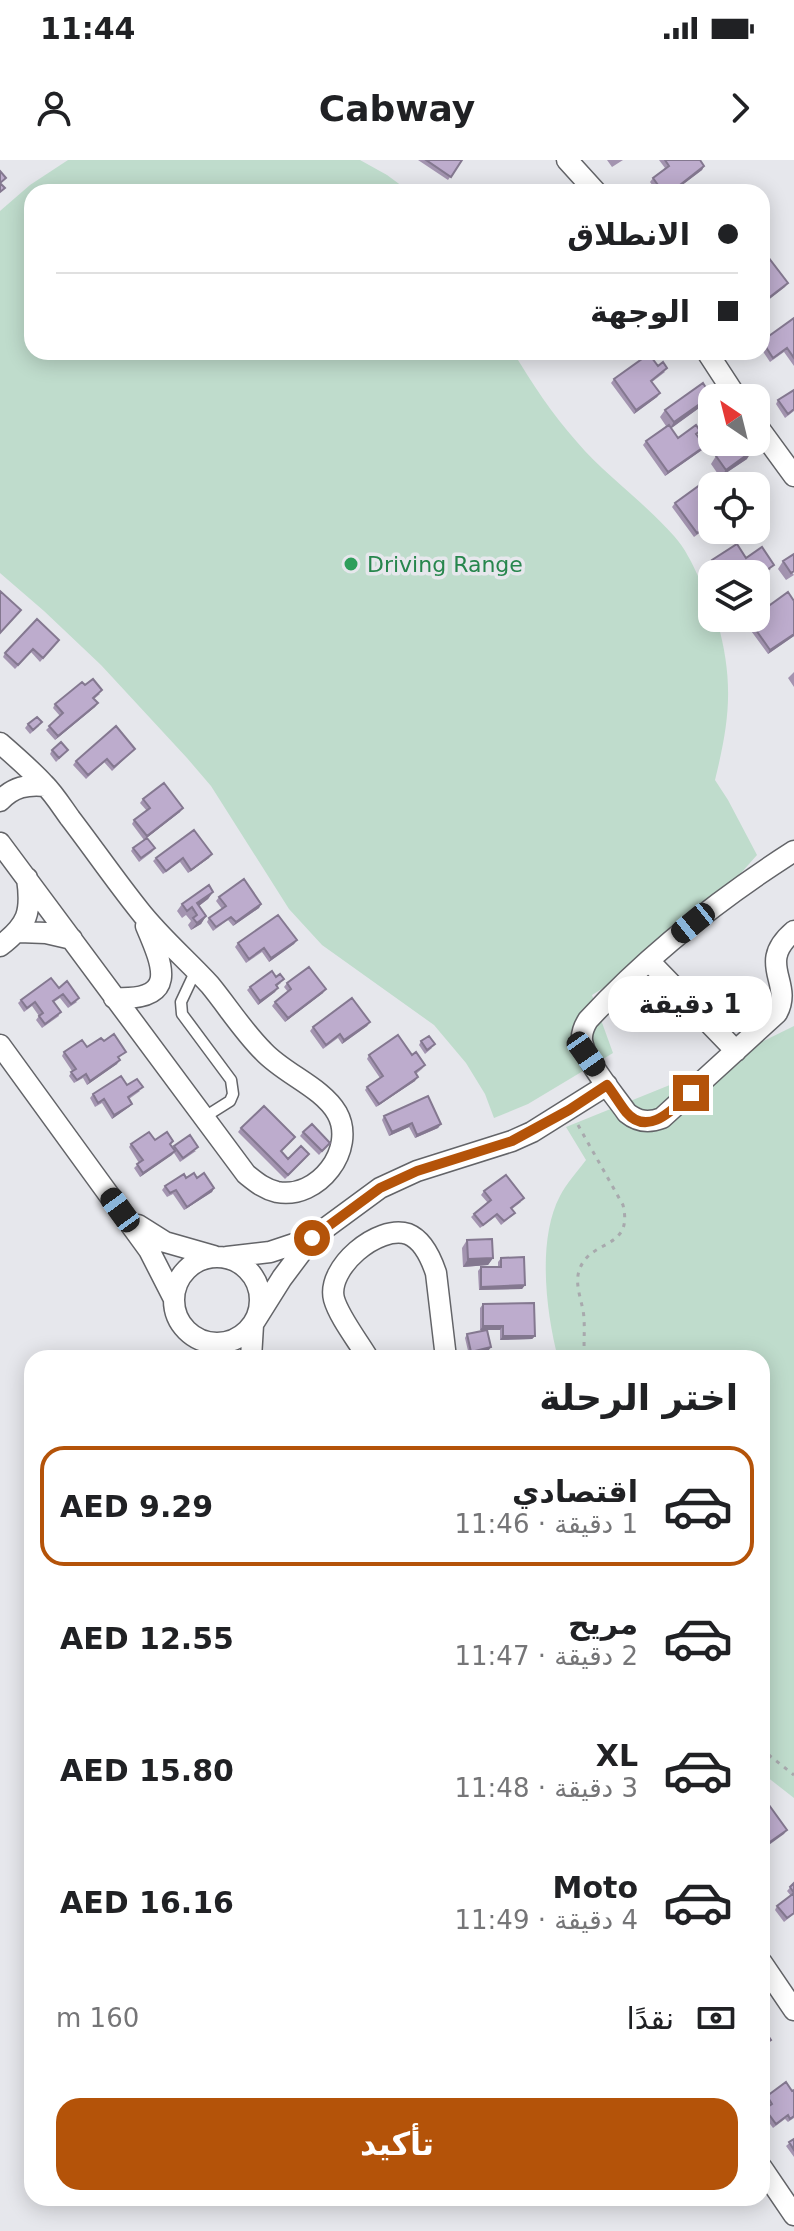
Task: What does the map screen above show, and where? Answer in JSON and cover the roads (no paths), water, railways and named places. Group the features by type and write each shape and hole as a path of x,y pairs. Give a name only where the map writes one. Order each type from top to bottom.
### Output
{"street":[{"path":"567,160 589,184"},
{"path":"712,360 728,384"},
{"path":"770,443 794,476"},
{"path":"0,743 46,786 141,912 196,970 264,1053 330,1102 343,1130 342,1145 337,1160 315,1182 298,1191 279,1193 261,1186 246,1174 0,843"},
{"path":"0,801 21,786 46,786"},
{"path":"794,851 713,907 649,961 596,1011 583,1028 586,1054 627,1113 648,1122 669,1113 783,1007 786,991 777,965 778,955 781,945 794,931"},
{"path":"0,946 19,932 29,906 27,877"},
{"path":"114,998 145,997 153,991 162,975 159,956 141,912"},
{"path":"19,932 46,933 72,939"},
{"path":"649,961 736,1051"},
{"path":"0,1045 149,1250 174,1299"},
{"path":"200,1340 225,1342 240,1336 254,1323 312,1238 380,1188 417,1171 512,1141 607,1085"},
{"path":"120,1210 145,1231 165,1242 246,1267 256,1279 261,1300 254,1323 252,1350"},
{"path":"363,1350 334,1300 333,1286 337,1272 361,1248 386,1234 397,1233 409,1235 419,1242 432,1261 445,1350"},
{"path":"208,1350 181,1324 175,1308 175,1289 186,1270 203,1259 270,1252 312,1238"},
{"path":"770,1975 794,2010"},
{"path":"770,2180 794,2215"}],"lane":[{"path":"196,970 181,1002 182,1014 233,1087 230,1101 203,1118"}],"place":[{"name":"Driving Range","path":"351,564"}]}
